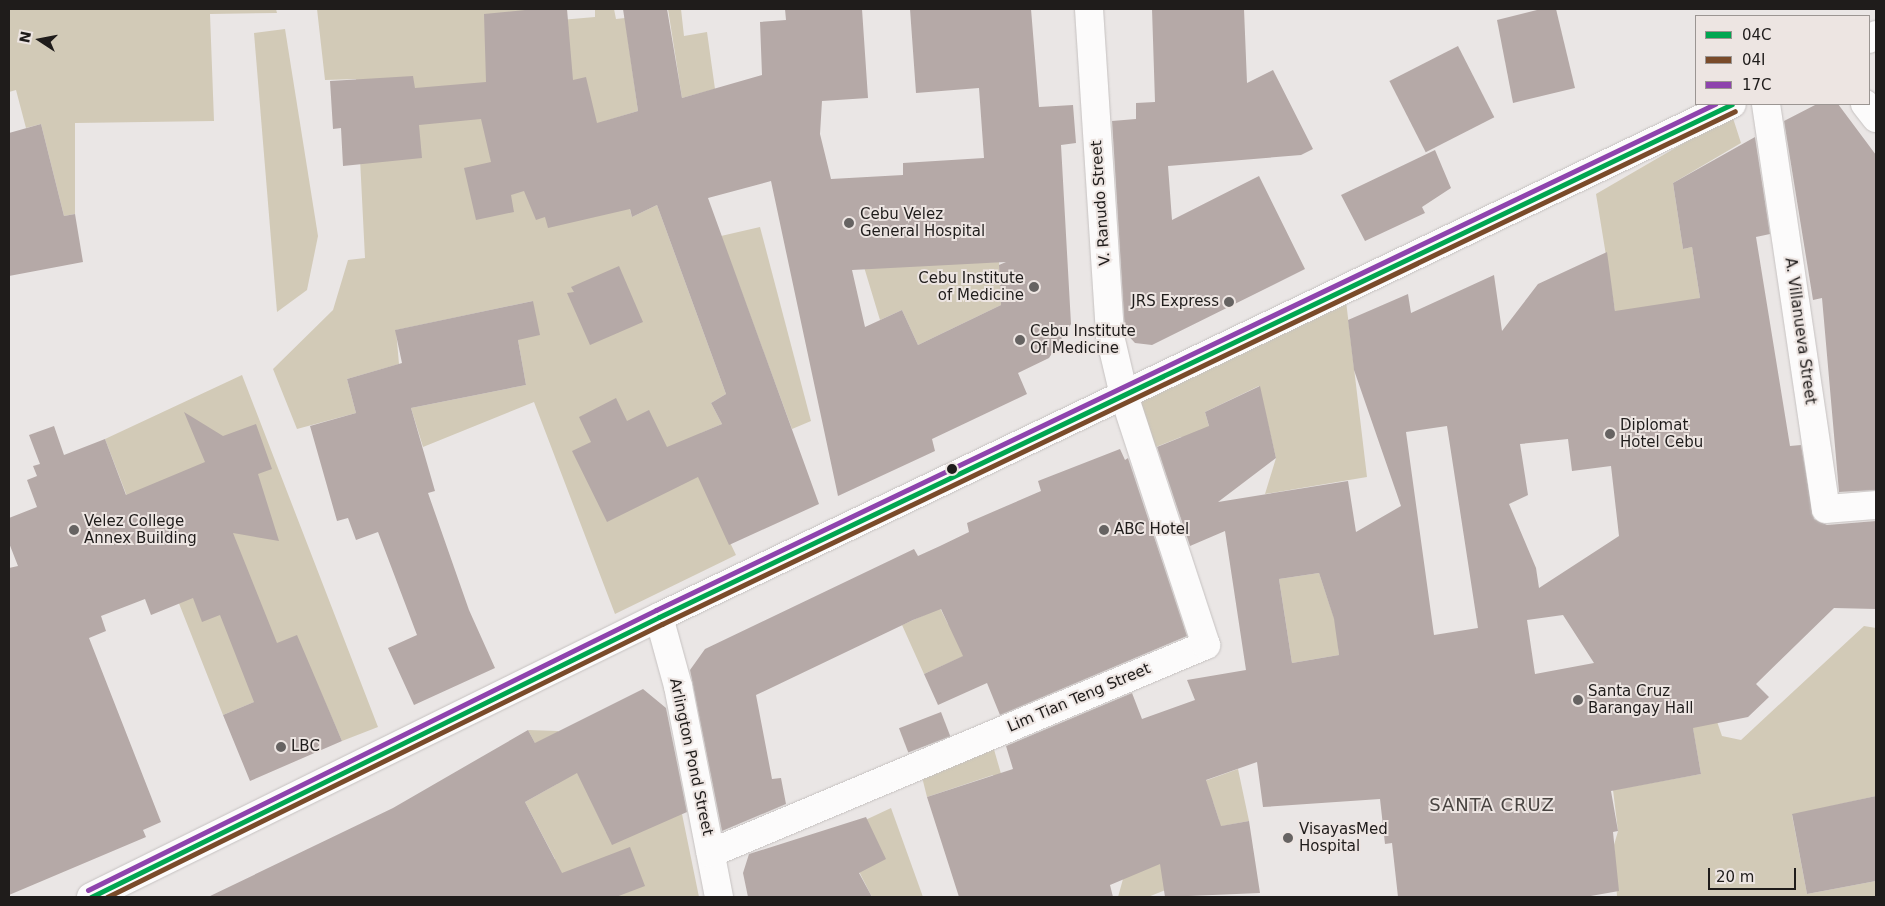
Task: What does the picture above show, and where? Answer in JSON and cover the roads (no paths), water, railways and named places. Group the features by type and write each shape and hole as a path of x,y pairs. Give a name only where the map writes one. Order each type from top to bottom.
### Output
{"street":[{"name":"V. Ranudo Street","path":"1089,9 1110,336 1124,395"},
{"path":"91,897 659,617 1730,105"},
{"name":"A. Villanueva Street","path":"1766,105 1826,509 1876,504"},
{"path":"1866,105 1876,118"},
{"name":"Lim Tian Teng Street","path":"711,854 1206,645 1124,395"},
{"name":"Arlington Pond Street","path":"659,617 719,897"}],"place":[{"name":"Cebu Velez General Hospital","path":"849,223"},
{"name":"Cebu Institute of Medicine","path":"1034,287"},
{"name":"JRS Express","path":"1229,302"},
{"name":"Cebu Institute Of Medicine","path":"1020,340"},
{"name":"Diplomat Hotel Cebu","path":"1610,434"},
{"name":"Velez College Annex Building","path":"74,530"},
{"name":"ABC Hotel","path":"1104,530"},
{"name":"Santa Cruz Barangay Hall","path":"1578,700"},
{"name":"LBC","path":"281,747"},
{"name":"VisayasMed Hospital","path":"1288,838"}],"district":[{"name":"SANTA CRUZ","path":"1492,805"}]}
